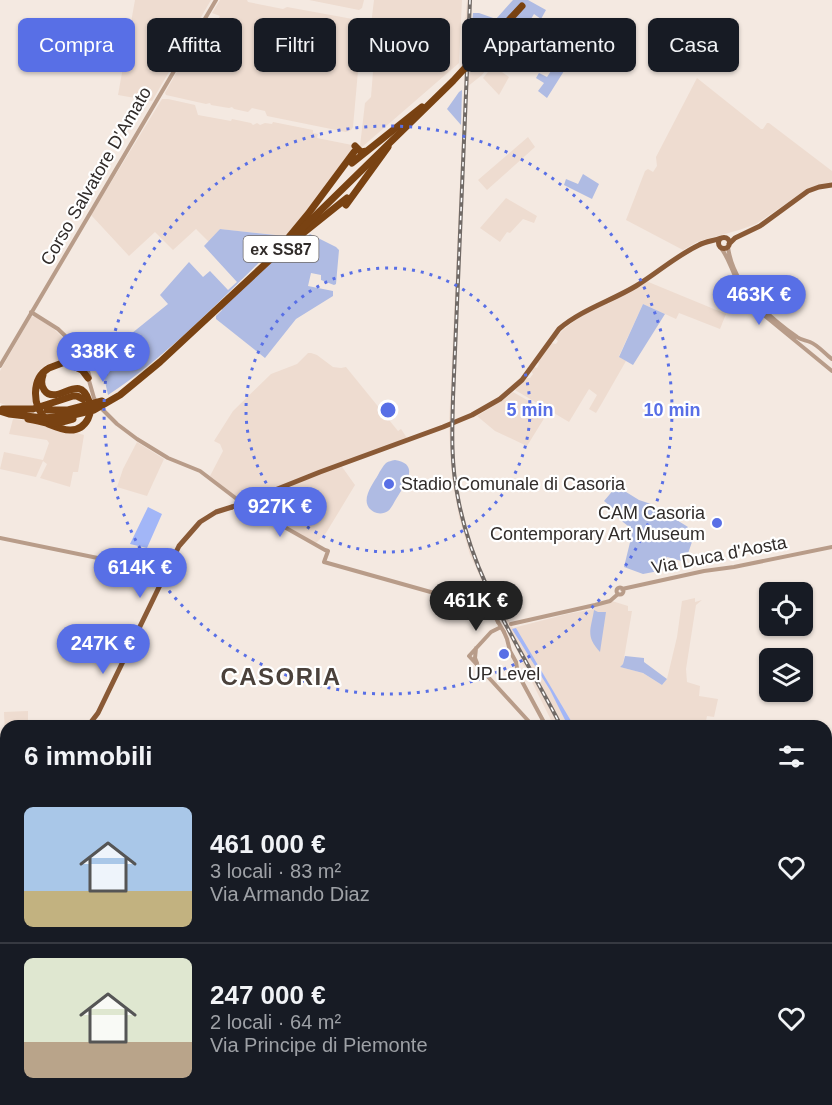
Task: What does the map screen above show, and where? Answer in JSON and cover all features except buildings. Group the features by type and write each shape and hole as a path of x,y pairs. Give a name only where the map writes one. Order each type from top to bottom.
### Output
{"highway":[{"name":"ex SS87","path":"1,409 24,413 68,413 86,410 106,402 118,393 198,324 289,237 422,107 523,2"},
{"name":"ex SS87","path":"1,409 18,416 43,418 69,416 94,410 160,362 275,255 453,81 523,2"},
{"path":"352,163 422,107"},
{"path":"335,208 346,205 390,142"},
{"path":"289,237 340,172 354,149 361,152 370,148"},
{"path":"340,172 346,171 350,174"},
{"path":"349,186 354,188 361,185"},
{"path":"275,255 335,208 346,205"},
{"path":"71,344 73,354 69,362 47,370 43,375 38,387 39,405 47,410 68,410 106,402"},
{"path":"1,409 33,409 73,396 77,396 83,399 88,406 85,421 67,428 52,423 38,410 35,395 38,381 45,370 81,358"},
{"path":"69,362 82,370 88,378"},
{"path":"18,416 65,430 77,429 91,412 87,395 83,391 74,388 51,395 43,390 41,384 43,375"},
{"path":"52,423 89,414 100,409 106,402"}],"main road":[{"path":"696,247 711,243 724,246 760,226 808,191 832,185"},
{"path":"92,720 179,546 208,516 472,414 500,399 522,380 564,325 637,285 685,252 703,243 747,232"},
{"path":"723,238 718,241 724,246"},
{"path":"723,238 729,241 724,246"}],"street":[{"name":"Corso Salvatore D'Amato","path":"0,366 216,0"},
{"path":"724,246 738,277 758,305 799,339 810,342 832,359"},
{"path":"724,246 738,282 756,308 832,371"},
{"path":"31,312 58,329 71,344 81,358 94,394 105,412"},
{"path":"805,349 806,344 810,342"},
{"path":"71,344 81,358 98,405 117,424 136,439 168,458 200,471 250,510 319,547 325,553 324,562 484,607 491,612 504,632 516,662 518,674 543,720"},
{"path":"0,538 166,573"},
{"name":"Via Duca d'Aosta","path":"511,624 610,601 622,593 622,589 832,547"},
{"path":"499,628 491,632 469,656 527,720"},
{"path":"476,648 478,664"}],"shaded area":[{"path":"135,0 211,0 200,18 147,18 147,72 169,72 152,101 118,95 122,72 135,72 135,18 132,18"},
{"path":"220,0 247,0 283,9 287,7 348,18 348,72 358,72 351,130 346,132 267,116 265,111 252,108 248,112 166,95 177,72 242,72 242,18 219,18 220,16 212,13"},
{"path":"309,0 364,0 359,10"},
{"path":"374,0 462,0 459,63 450,71 450,18 372,18"},
{"path":"467,0 471,0 470,18 466,18"},
{"path":"513,0 528,0 546,10 542,18 534,14 532,18 497,18"},
{"path":"473,13 493,18 473,18"},
{"path":"373,72 449,72 362,147 360,146 365,103 371,97"},
{"path":"465,72 484,72 467,87 453,434 455,471 468,534 482,572 501,612 504,611 513,628 594,609 595,606 612,601 628,606 628,611 632,611 623,664 620,667 643,673 662,685 667,679 677,637 682,601 695,598 695,602 702,600 696,605 686,669 687,682 700,686 699,696 718,699 714,717 707,716 706,720 551,720 470,555 454,489 449,425"},
{"path":"488,72 502,72 509,77 499,95 483,78"},
{"path":"550,72 563,72 547,98 538,91 544,83 536,78 539,73 547,77"},
{"path":"697,78 761,129 769,123 832,171 832,180 830,183 809,188 756,224 697,242 683,250 626,220 645,171 648,169 653,172 657,166 656,157"},
{"path":"462,90 461,125 447,109"},
{"path":"162,99 195,105 198,115 231,121 232,119 253,125 272,124 273,122 313,130 313,133 318,134 317,138 352,145 352,150 312,206 285,236 220,229 209,242 196,229 173,250 155,232 129,256 91,215"},
{"path":"528,137 535,147 487,190 478,180"},
{"path":"583,174 599,184 592,199 564,185 566,179 578,184"},
{"path":"506,198 537,216 534,223 523,219 510,233 507,232 500,242 480,228"},
{"path":"220,229 285,236 172,345 108,395 100,359 168,304 160,295 189,262 203,277 210,271 228,290 237,282 204,246"},
{"path":"310,234 339,250 336,284 321,280 321,275 311,273 308,286 333,291 333,296 296,319 265,358 216,319 216,316 277,257 292,244 296,246"},
{"path":"646,281 726,314 720,329 679,313 676,319 643,304 619,356 626,361 596,413 589,409 597,395 589,389 569,422 515,390 527,378 530,378 533,374 531,371 534,367 537,368 538,362 551,343 556,344 558,341 555,338 564,329 581,316"},
{"path":"643,304 665,314 633,365 619,357"},
{"path":"35,316 67,342 71,351 69,358 46,365 38,372 33,386 33,406 9,406 0,403 0,371 31,317"},
{"path":"308,353 317,355 333,367 346,367 398,431 401,429 407,438 340,464 355,485 326,533 316,543 248,506 210,476 223,451 220,444 214,441 233,411 271,374 297,364"},
{"path":"513,392 548,412 527,446 495,431 477,416"},
{"path":"13,419 44,423 84,435 78,472 73,472 70,487 40,478 47,464 43,461 36,477 0,469 4,452 43,460 49,443 47,440 9,434"},
{"path":"137,442 164,459 147,496 117,487 123,469"},
{"name":"Stadio Comunale di Casoria","path":"395,460 407,465 409,475 389,510 376,513 367,504 368,494 386,463"},
{"path":"618,487 688,527 684,534 693,539 685,562 667,557 664,570 643,574 624,567 633,530 613,514 615,510 604,501"},
{"path":"148,507 162,514 147,548 130,544"},
{"path":"594,610 606,612 600,652 591,637"},
{"path":"516,628 570,720 565,720 550,690 512,629"},
{"path":"625,656 644,658 644,662 667,679 662,685 643,673 620,667"},
{"path":"28,711 28,720 4,720 4,712"}],"railway":[{"path":"470,0 453,398 454,473 465,529 487,587 558,720"}],"place":[{"name":"Stadio Comunale di Casoria","path":"389,484"},
{"name":"CAM Casoria Contemporary Art Museum","path":"717,523"},
{"name":"UP Level","path":"504,654"}],"district":[{"name":"CASORIA","path":"281,677"}]}
